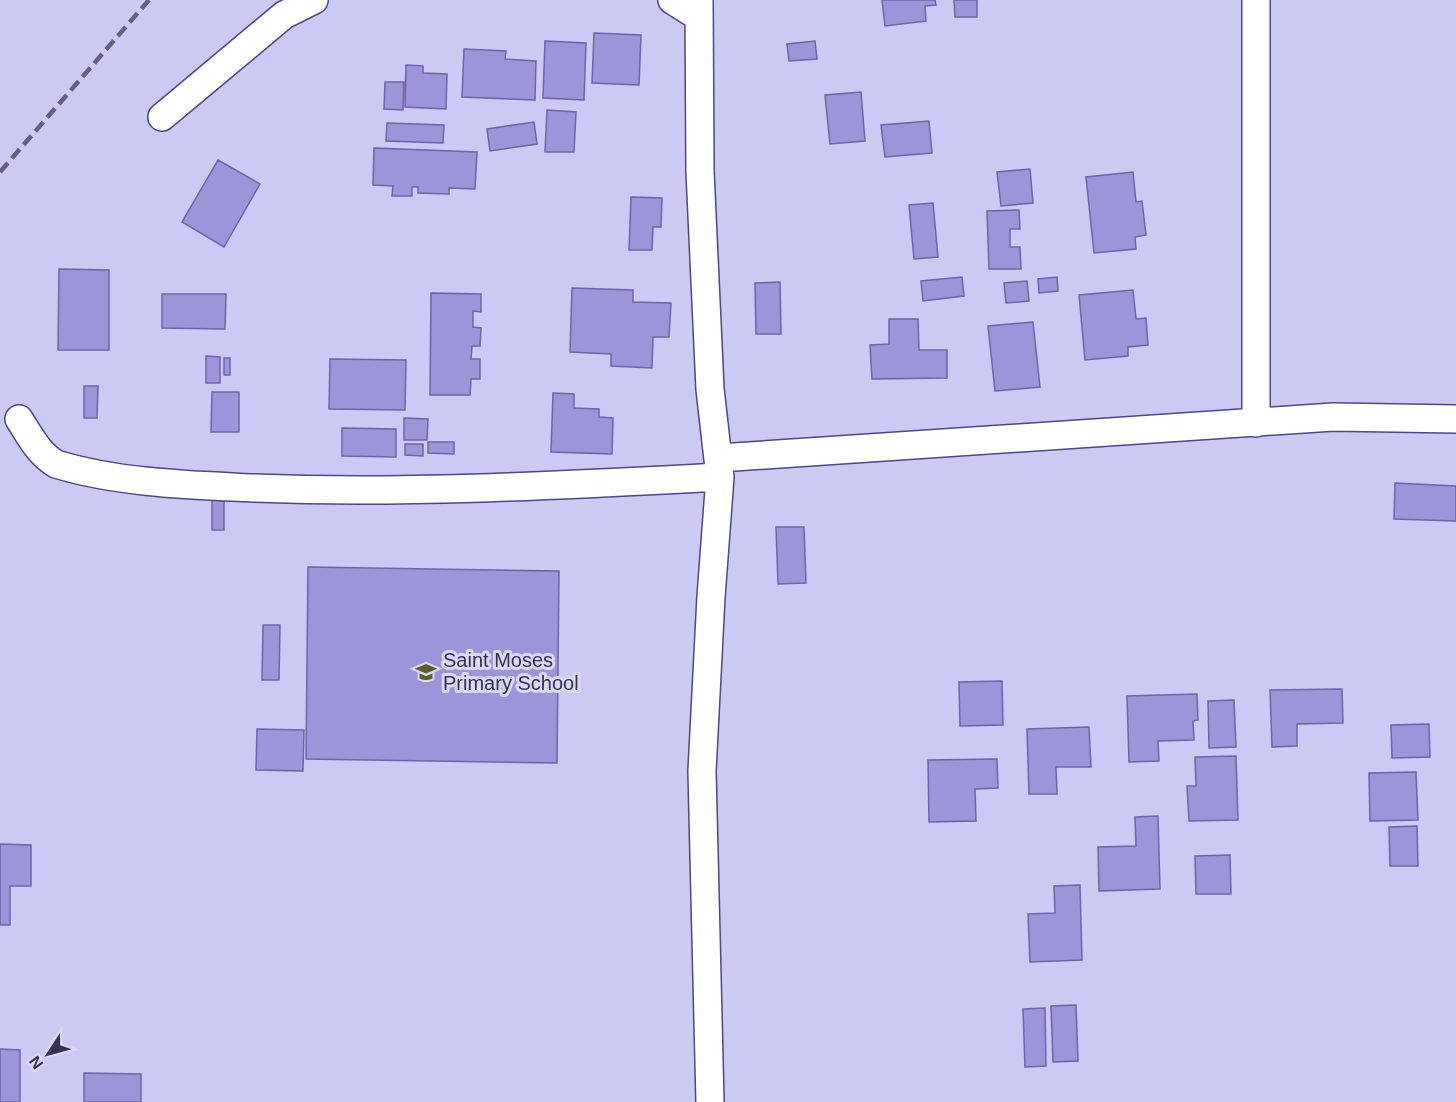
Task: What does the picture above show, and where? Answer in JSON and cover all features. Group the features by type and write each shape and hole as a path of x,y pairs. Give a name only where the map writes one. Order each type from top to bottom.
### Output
{"street":[{"path":"162,117 284,15 314,0"},
{"path":"672,0 699,9 700,171 709,366 719,468 720,508 711,597 702,771 710,1102"},
{"path":"1256,0 1256,423"},
{"path":"19,419 35,445 56,464 132,479 209,486 304,490 485,488 1333,417 1456,419"}],"building":[{"path":"882,0 935,0 936,5 925,6 926,21 885,26"},
{"path":"954,0 977,0 977,17 955,17"},
{"path":"594,33 641,35 639,85 592,83"},
{"path":"545,41 586,43 584,100 543,98"},
{"path":"815,41 817,59 789,61 787,44"},
{"path":"464,49 506,51 505,59 536,61 535,100 462,97"},
{"path":"406,65 423,66 423,73 447,74 446,109 405,107"},
{"path":"385,82 404,82 403,110 384,109"},
{"path":"861,92 865,141 830,144 825,95"},
{"path":"547,110 576,112 574,152 545,152"},
{"path":"929,121 932,153 885,157 881,125"},
{"path":"534,122 537,144 490,151 487,129"},
{"path":"387,123 444,125 443,143 386,141"},
{"path":"374,148 477,152 475,189 449,188 449,194 418,193 418,187 412,187 412,196 392,196 393,186 373,185"},
{"path":"218,160 260,184 224,247 182,222"},
{"path":"1030,169 1033,203 1001,206 997,172"},
{"path":"1133,172 1136,202 1142,201 1146,235 1135,237 1136,249 1094,253 1086,177"},
{"path":"631,197 662,198 661,227 653,227 652,250 629,250"},
{"path":"933,203 938,257 914,259 909,205"},
{"path":"1019,210 1020,229 1010,229 1010,247 1020,247 1021,269 989,269 987,211"},
{"path":"59,269 109,270 109,350 58,350"},
{"path":"962,277 964,296 923,301 921,281"},
{"path":"1057,277 1058,291 1039,293 1038,279"},
{"path":"1027,281 1029,301 1006,303 1004,283"},
{"path":"780,282 781,334 756,334 755,283"},
{"path":"572,288 633,290 633,302 671,303 669,337 653,337 652,368 611,366 611,354 570,352"},
{"path":"1133,290 1136,319 1146,318 1148,345 1128,347 1128,356 1085,360 1079,295"},
{"path":"431,293 481,294 481,312 473,311 473,327 481,328 480,346 472,346 471,359 480,359 480,379 471,379 470,395 430,395"},
{"path":"162,294 226,294 225,329 162,328"},
{"path":"889,319 918,319 919,350 947,350 947,378 872,379 870,345 889,344"},
{"path":"1033,322 1040,387 995,391 988,326"},
{"path":"206,356 220,357 220,383 206,383"},
{"path":"224,358 230,358 230,375 224,375"},
{"path":"330,359 406,360 405,410 329,409"},
{"path":"84,386 98,386 97,418 84,418"},
{"path":"212,392 239,392 239,432 211,432"},
{"path":"553,393 574,394 574,408 599,409 599,417 613,418 612,454 551,452"},
{"path":"404,418 428,419 427,440 404,440"},
{"path":"342,428 396,429 396,457 342,456"},
{"path":"428,442 454,442 454,454 428,453"},
{"path":"405,444 423,444 423,456 405,455"},
{"path":"1395,483 1456,486 1456,521 1394,519"},
{"path":"212,499 224,499 224,530 212,530"},
{"path":"776,527 804,527 806,583 778,584"},
{"path":"308,567 559,571 557,763 306,759"},
{"path":"263,625 280,625 279,680 262,680"},
{"path":"1002,681 1003,725 960,726 959,682"},
{"path":"1342,689 1343,723 1297,724 1297,746 1272,747 1270,690"},
{"path":"1197,694 1198,720 1193,721 1194,740 1158,741 1159,761 1129,762 1127,696"},
{"path":"1234,700 1236,747 1209,748 1208,701"},
{"path":"1429,724 1430,757 1392,758 1391,725"},
{"path":"1089,727 1091,767 1056,767 1057,794 1029,794 1027,729"},
{"path":"257,729 304,730 303,771 256,770"},
{"path":"1236,756 1238,820 1189,821 1187,786 1196,786 1195,757"},
{"path":"997,759 998,788 975,789 976,821 929,822 928,760"},
{"path":"1416,772 1418,820 1370,821 1369,773"},
{"path":"1158,816 1160,889 1099,891 1098,847 1136,846 1135,817"},
{"path":"1417,826 1418,866 1390,866 1389,827"},
{"path":"0,844 31,845 31,886 10,886 10,925 0,925"},
{"path":"1230,855 1231,894 1196,894 1195,856"},
{"path":"1080,885 1082,960 1030,962 1028,914 1055,913 1054,886"},
{"path":"1076,1005 1078,1061 1053,1062 1051,1006"},
{"path":"1045,1008 1046,1066 1025,1067 1023,1009"},
{"path":"0,1049 20,1050 20,1102 0,1102"},
{"path":"84,1073 141,1074 141,1102 84,1102"}],"railway":[{"path":"0,172 149,0"}],"place":[{"name":"Saint Moses Primary School","path":"426,672"}]}
